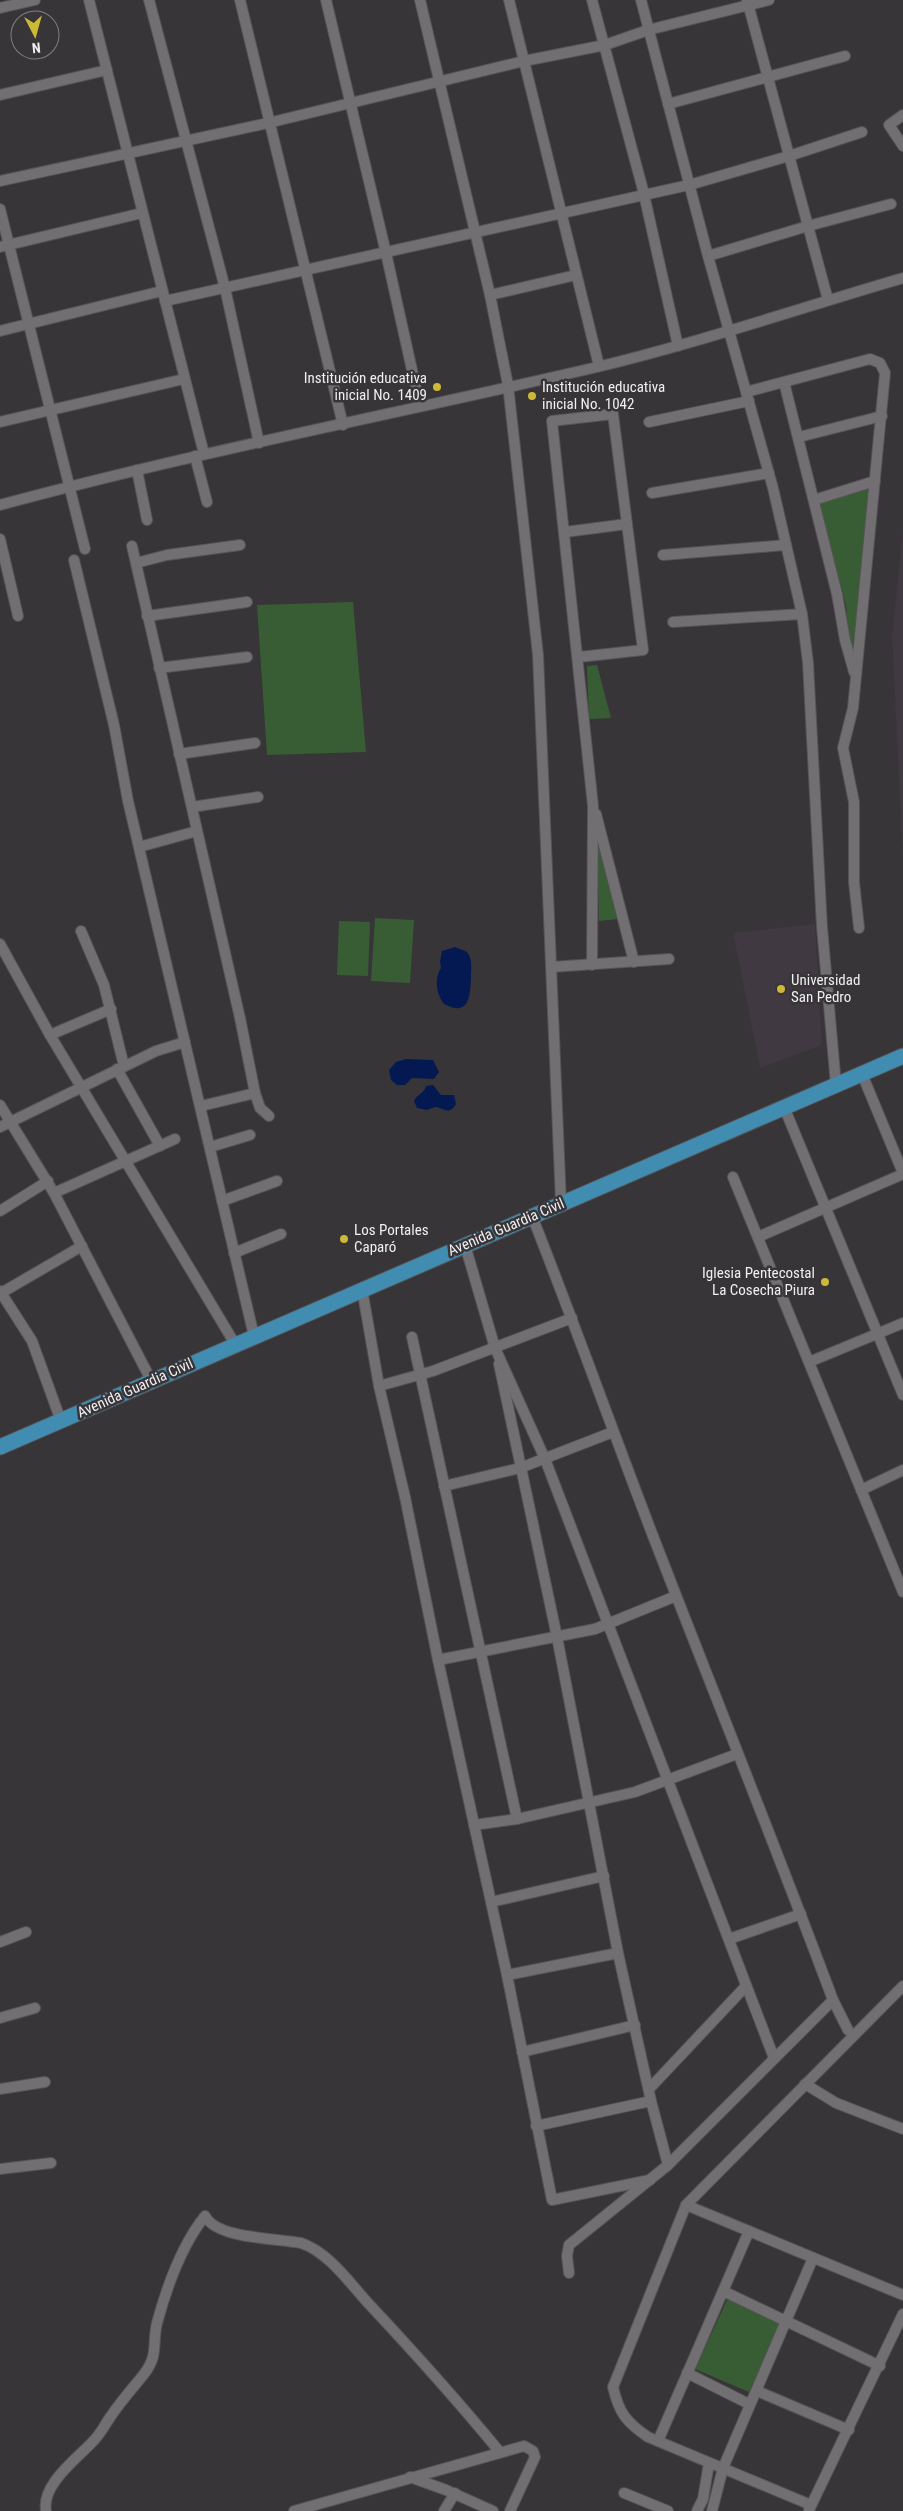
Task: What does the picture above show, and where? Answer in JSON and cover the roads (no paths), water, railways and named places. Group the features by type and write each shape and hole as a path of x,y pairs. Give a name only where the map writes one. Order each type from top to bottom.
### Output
{"highway":[{"name":"Avenida Guardia Civil","path":"0,1446 903,1056"}],"street":[{"path":"0,8 35,0"},
{"path":"89,0 184,379 200,455 207,502"},
{"path":"149,0 225,288 259,443"},
{"path":"240,0 268,123 343,425"},
{"path":"326,0 420,406"},
{"path":"420,0 490,296 508,386 538,655 561,1203"},
{"path":"509,0 599,366"},
{"path":"592,0 644,194 678,346"},
{"path":"641,0 688,184 769,472 802,614 808,663 822,927 836,1085"},
{"path":"0,180 268,123 524,61 605,44 648,30 748,3 769,0"},
{"path":"748,3 828,300"},
{"path":"668,104 845,56"},
{"path":"0,95 107,70"},
{"path":"903,115 889,125 903,146"},
{"path":"0,331 163,296 225,288 688,184 789,156 862,132"},
{"path":"708,256 808,226 891,204"},
{"path":"0,209 4,246 27,324 85,549"},
{"path":"4,246 142,213"},
{"path":"490,296 576,275"},
{"path":"0,505 200,455 343,425 599,366 729,332 903,278"},
{"path":"649,422 747,396 784,382 862,361 877,360 883,368 886,381 853,708 843,748 854,802 854,882 859,928"},
{"path":"0,422 184,379"},
{"path":"784,382 837,594 845,640 856,677"},
{"path":"579,657 643,650 614,414 552,421 579,657 593,806 592,965"},
{"path":"799,437 882,416"},
{"path":"137,470 147,520"},
{"path":"652,493 769,472"},
{"path":"814,500 875,481"},
{"path":"565,532 627,524"},
{"path":"0,539 18,616"},
{"path":"136,563 168,555 240,545"},
{"path":"663,555 786,545"},
{"path":"132,546 255,1093 260,1108 269,1116"},
{"path":"74,560 114,725 139,848 254,1336"},
{"path":"147,616 247,602"},
{"path":"673,622 802,614"},
{"path":"159,668 247,657"},
{"path":"179,754 255,744"},
{"path":"192,807 258,797"},
{"path":"593,806 634,962"},
{"path":"139,848 197,831"},
{"path":"81,931 104,985 111,1009 121,1067 160,1146"},
{"path":"0,944 50,1035 124,1161 235,1344"},
{"path":"551,966 669,959"},
{"path":"50,1035 111,1009"},
{"path":"0,1127 121,1067 156,1051 185,1042"},
{"path":"758,1237 903,1174 862,1074"},
{"path":"201,1106 255,1093"},
{"path":"0,1105 48,1181 151,1380"},
{"path":"784,1107 903,1395"},
{"path":"210,1147 250,1135"},
{"path":"54,1193 175,1140"},
{"path":"733,1177 903,1592"},
{"path":"0,1211 48,1181"},
{"path":"222,1201 277,1181"},
{"path":"532,1216 737,1754 833,2000 848,2030"},
{"path":"234,1252 281,1234"},
{"path":"465,1245 495,1348 557,1637 618,1953 650,2088 651,2101 668,2165"},
{"path":"61,1420 32,1341 1,1292 82,1246"},
{"path":"362,1289 379,1386 405,1497 438,1660 507,1974 552,2200 650,2180"},
{"path":"379,1386 421,1375 572,1318"},
{"path":"809,1362 903,1323"},
{"path":"412,1336 482,1650 517,1818"},
{"path":"495,1348 545,1458 729,1939 745,1987 774,2058"},
{"path":"444,1486 520,1468 613,1432"},
{"path":"861,1490 903,1470"},
{"path":"438,1660 557,1637 608,1624 676,1596"},
{"path":"474,1825 517,1818 635,1792 737,1754"},
{"path":"491,1902 604,1876"},
{"path":"729,1939 801,1914"},
{"path":"0,1942 26,1932"},
{"path":"507,1974 618,1953"},
{"path":"903,1986 686,2205 613,2387 617,2405 630,2424 658,2441 723,2468 810,2508 880,2366 903,2314"},
{"path":"650,2088 745,1987"},
{"path":"569,2273 566,2256 569,2245 668,2165 833,2000"},
{"path":"0,2018 35,2008"},
{"path":"522,2052 635,2025"},
{"path":"0,2089 45,2082"},
{"path":"805,2084 836,2103 903,2129"},
{"path":"536,2126 651,2101"},
{"path":"0,2169 50,2163"},
{"path":"686,2205 903,2294"},
{"path":"46,2511 47,2496 58,2478 97,2438 110,2417 151,2365 155,2350 156,2326 172,2274 193,2231 205,2216 208,2222 229,2233 300,2243 308,2246 328,2260 416,2354 498,2452"},
{"path":"658,2441 749,2231"},
{"path":"712,2511 720,2486 723,2468 813,2258"},
{"path":"723,2291 880,2366"},
{"path":"687,2373 749,2404"},
{"path":"757,2391 849,2430"},
{"path":"294,2511 524,2446 533,2451 535,2457 510,2511"},
{"path":"697,2511 703,2499 708,2481 709,2463"},
{"path":"410,2477 455,2493 494,2511"},
{"path":"708,2481 720,2486"},
{"path":"444,2511 455,2493"},
{"path":"624,2493 668,2511"},
{"path":"314,2505 327,2511"}],"place":[{"name":"Institución educativa inicial No. 1409","path":"437,387"},
{"name":"Institución educativa inicial No. 1042","path":"532,396"},
{"name":"Universidad San Pedro","path":"781,989"},
{"name":"Los Portales Caparó","path":"344,1239"},
{"name":"Iglesia Pentecostal La Cosecha Piura","path":"825,1282"}]}
